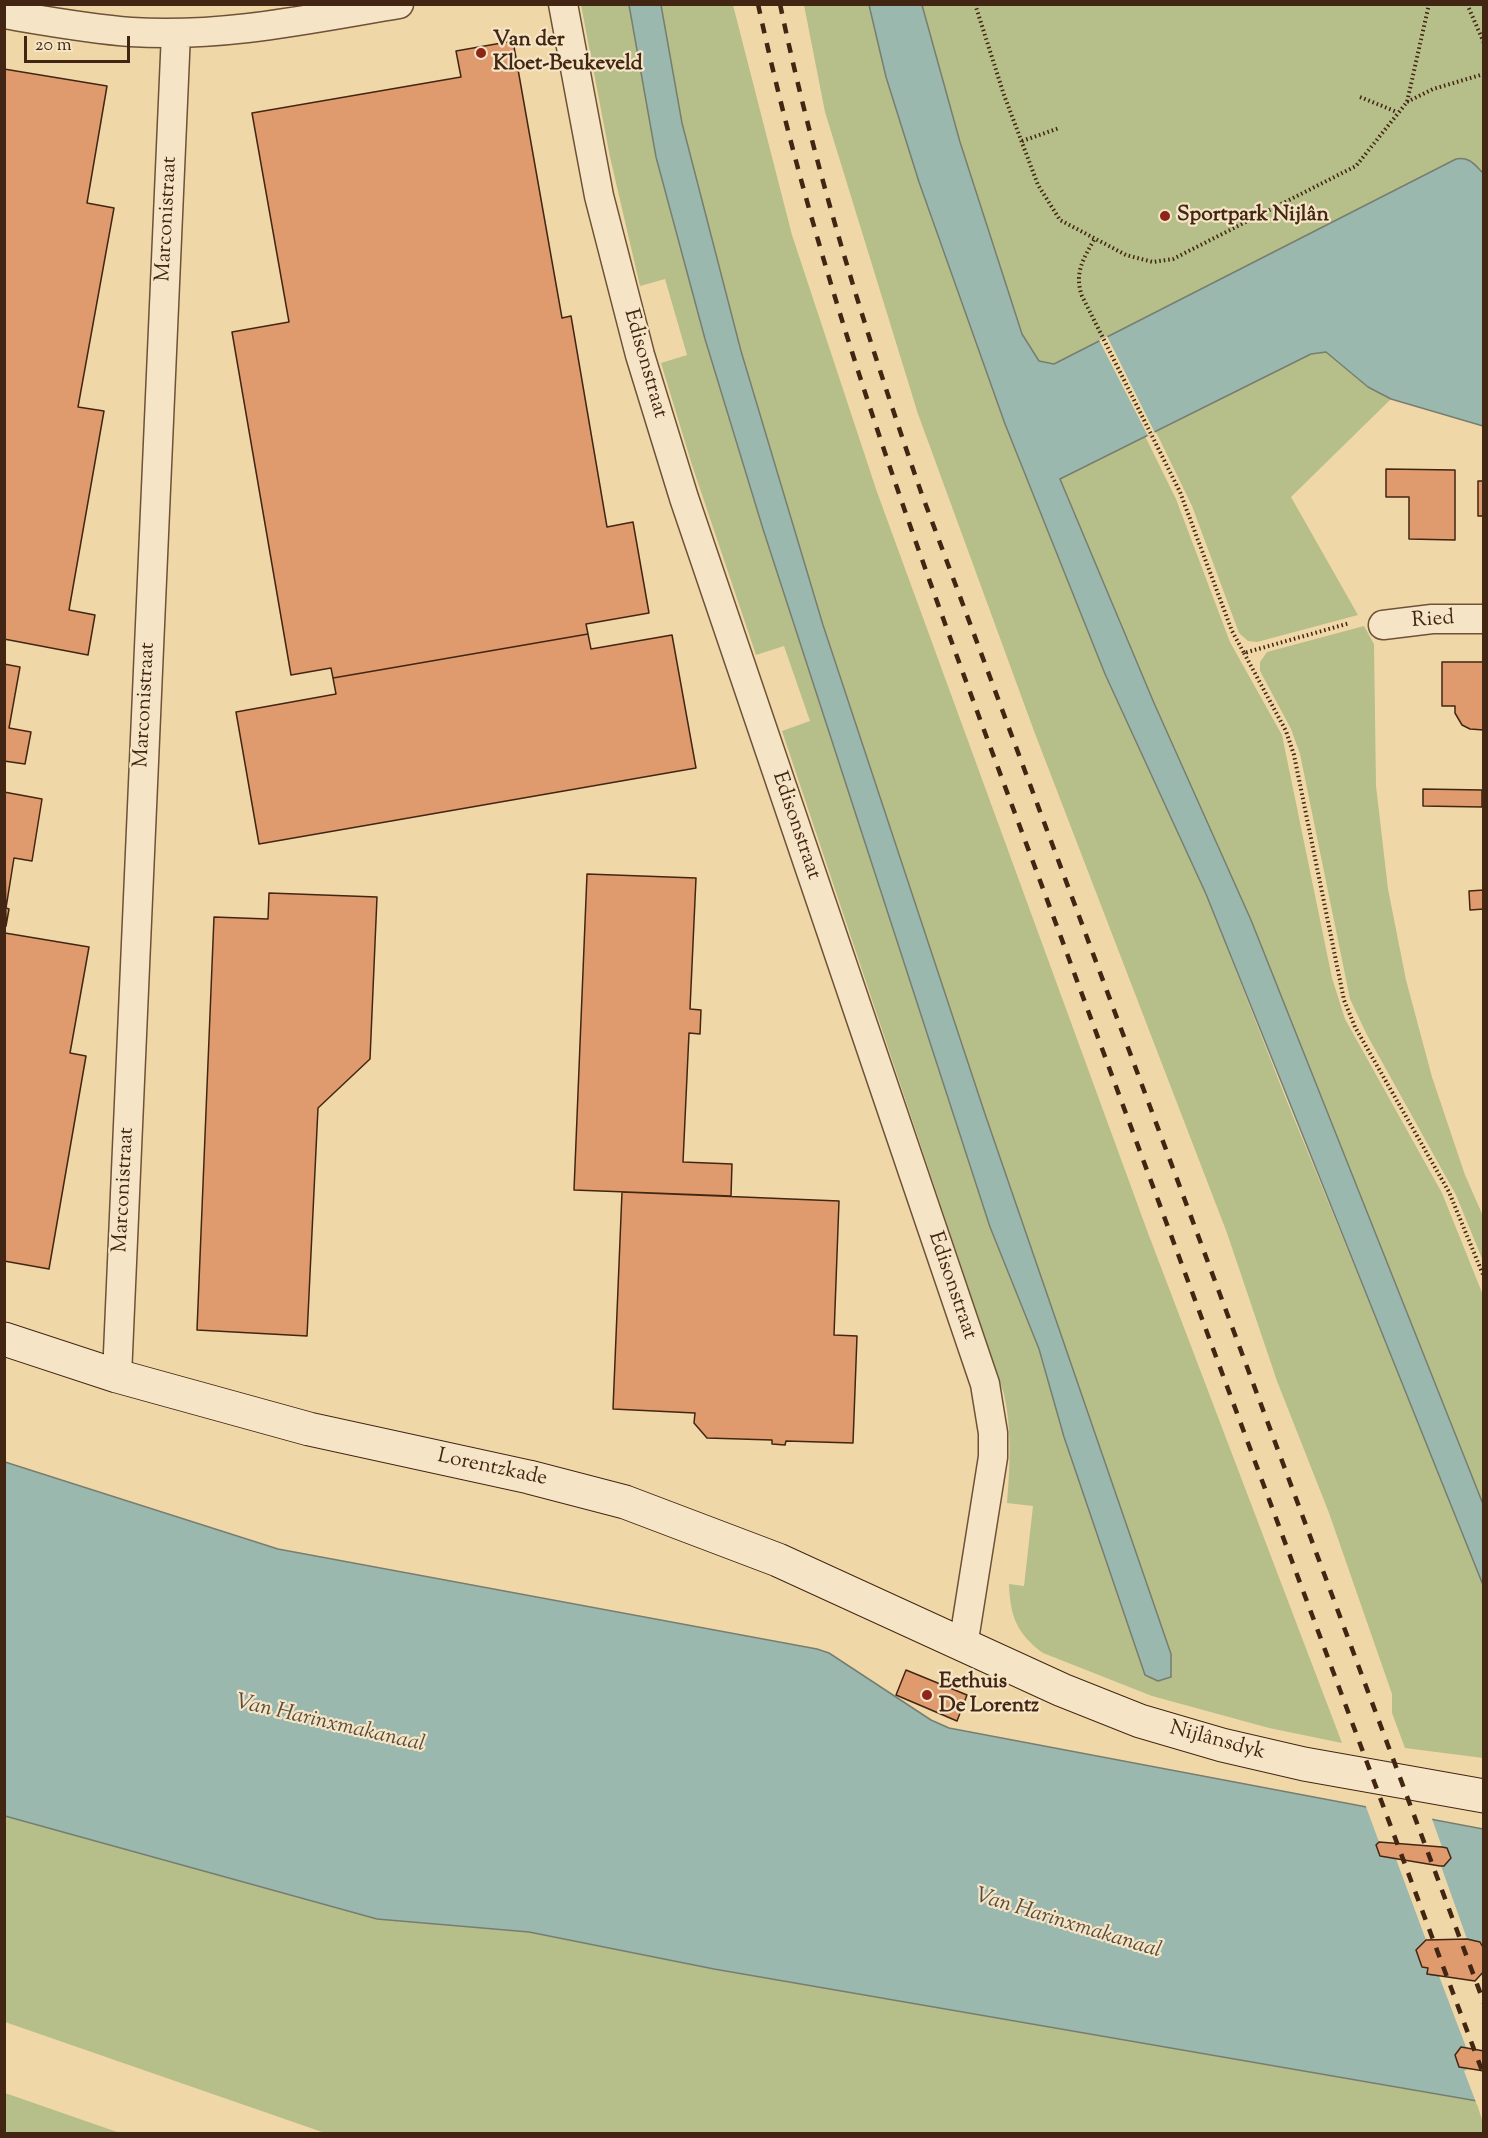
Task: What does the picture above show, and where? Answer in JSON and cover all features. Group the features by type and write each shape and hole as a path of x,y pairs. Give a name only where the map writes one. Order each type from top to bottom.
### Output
{"street":[{"path":"4,14 89,28 176,33 272,26 399,4"},
{"name":"Edisonstraat","path":"563,4 598,196 640,356 684,498 985,1384 993,1433 993,1457 963,1646"},
{"name":"Marconistraat","path":"117,1376 176,33"},
{"name":"Ried","path":"1383,625 1432,619 1484,619"},
{"name":"Lorentzkade","path":"4,1339 117,1376 309,1429 529,1477 625,1502 778,1560 963,1646"},
{"name":"Nijlânsdyk","path":"963,1646 1140,1722 1304,1764 1484,1796"}],"path":[{"path":"975,4 1038,185 1060,220 1126,255 1152,262 1173,259 1356,166 1407,102 1433,89 1484,74"},
{"path":"1407,102 1429,4"},
{"path":"1467,4 1484,43"},
{"path":"1360,97 1397,112"},
{"path":"1022,141 1059,128"},
{"path":"1094,240 1084,258 1078,279 1082,296 1179,492 1232,631 1286,731 1294,755 1344,1000 1355,1027 1449,1192 1484,1277"},
{"path":"1244,653 1360,621 1383,625"}],"green space":[{"path":"581,5 629,5 656,157 705,339 763,529 990,1227 1039,1349 1064,1437 985,1114 823,625 741,351 682,123 661,5 733,5 792,235 877,492 1148,1233 1342,1743 1269,1728 1152,1696 1043,1653 1027,1639 1013,1615 1009,1584 1024,1586 1033,1506 1007,1503 1010,1448 1004,1394 782,731 810,721 784,646 756,655 692,465 661,363 687,355 665,279 640,286 610,157"},
{"path":"804,5 869,5 886,77 919,182 1005,424 1105,674 1206,894 1284,1094 1477,1566 1484,1585 1483,1758 1405,1748 1392,1713 1392,1694 1329,1513 1277,1381 1227,1233 1034,731 918,414 825,112"},
{"name":"Sportpark Nijlân","path":"922,5 1483,5 1483,173 1471,161 1054,364 1038,361 1022,334 960,142"},
{"path":"1326,352 1368,387 1391,399 1291,497 1358,615 1257,642 1248,641 1239,633 1192,506 1156,432 1311,354"},
{"path":"1145,436 1176,499 1230,642 1282,735 1332,978 1345,1019 1442,1193 1483,1295 1483,1504 1251,920 1154,703 1060,479"},
{"path":"1364,626 1374,644 1376,786 1388,889 1406,980 1432,1077 1465,1175 1483,1216 1483,1261 1456,1195 1367,1035 1350,999 1300,754 1291,729 1260,671 1260,662 1267,652"},
{"path":"5,1816 377,1919 529,1932 714,1969 1476,2101 1483,2123 1483,2133 325,2133 5,2022"},
{"path":"5,2093 120,2133 13,2134 5,2131"}],"water":[{"path":"629,5 661,5 682,123 741,351 823,625 985,1114 1171,1654 1171,1677 1158,1681 1145,1675 1064,1437 1039,1349 990,1227 763,529 705,339 656,157"},
{"path":"869,5 922,5 960,142 1022,334 1039,361 1054,364 1456,159 1468,160 1483,173 1483,426 1391,399 1368,387 1326,352 1311,354 1060,479 1154,703 1251,920 1483,1504 1483,1585 1206,894 1105,674 1005,424 919,182 886,77"},
{"name":"Van Harinxmakanaal","path":"5,1462 278,1549 817,1649 829,1653 931,1720 949,1728 1483,1829 1483,1949 1428,1968 1427,1974 1461,1979 1483,1971 1483,2102 714,1969 529,1932 377,1919 5,1816"}],"pier":[{"path":"1107,336 1155,433 1148,436 1099,340"},
{"path":"1365,1804 1431,1816 1442,1847 1447,1848 1451,1858 1441,1866 1467,1939 1480,1942 1483,1949 1481,1974 1484,1982 1484,2105 1477,2105 1464,2071 1468,2069 1459,2067 1455,2055 1461,2047 1466,2047 1439,1976 1427,1974 1427,1968 1422,1967 1416,1950 1426,1940 1396,1859 1380,1856 1376,1845 1379,1842"}],"building":[{"path":"513,41 562,318 571,316 607,527 633,522 649,613 586,624 588,634 333,678 331,668 291,675 232,332 289,322 252,113 461,77 456,51"},
{"path":"4,69 107,86 87,203 114,208 78,407 104,411 69,610 95,615 88,655 4,639"},
{"path":"1386,469 1455,470 1455,540 1409,539 1409,497 1386,497"},
{"path":"1478,481 1484,481 1484,516 1478,516"},
{"path":"588,634 591,649 672,635 696,768 259,844 236,712 336,694 333,678"},
{"path":"1442,662 1484,662 1484,730 1470,729 1462,725 1455,713 1455,706 1442,706"},
{"path":"4,664 20,667 9,728 31,732 25,764 4,761"},
{"path":"1423,789 1482,790 1482,807 1423,806"},
{"path":"4,792 42,799 32,861 14,858 6,908 9,909 6,926"},
{"path":"587,874 696,878 690,1009 701,1010 700,1034 689,1033 683,1162 732,1164 731,1196 574,1190"},
{"path":"1484,890 1484,909 1470,910 1469,891"},
{"path":"269,893 377,897 370,1059 318,1108 307,1336 197,1330 214,917 268,919"},
{"path":"4,926 5,933 89,947 70,1053 86,1056 49,1269 4,1261"},
{"path":"622,1192 839,1201 834,1335 857,1336 853,1443 786,1441 785,1445 772,1444 772,1440 707,1438 694,1423 695,1413 613,1409"},
{"path":"906,1670 967,1695 957,1721 896,1695"},
{"path":"1379,1842 1447,1848 1451,1858 1444,1866 1440,1866 1380,1856 1376,1845"},
{"path":"1467,1939 1480,1942 1484,1949 1484,1971 1475,1981 1427,1974 1428,1968 1422,1967 1416,1950 1426,1940"},
{"path":"1461,2047 1484,2051 1484,2071 1459,2067 1455,2055"}],"railway":[{"path":"758,4 787,127 820,248 857,368 938,605 1484,2076"},
{"path":"780,4 825,189 880,371 921,492 1484,2003"}],"place":[{"name":"Van der Kloet-Beukeveld","path":"481,53"},
{"name":"Sportpark Nijlân","path":"1165,216"},
{"name":"Eethuis De Lorentz","path":"927,1695"}]}
